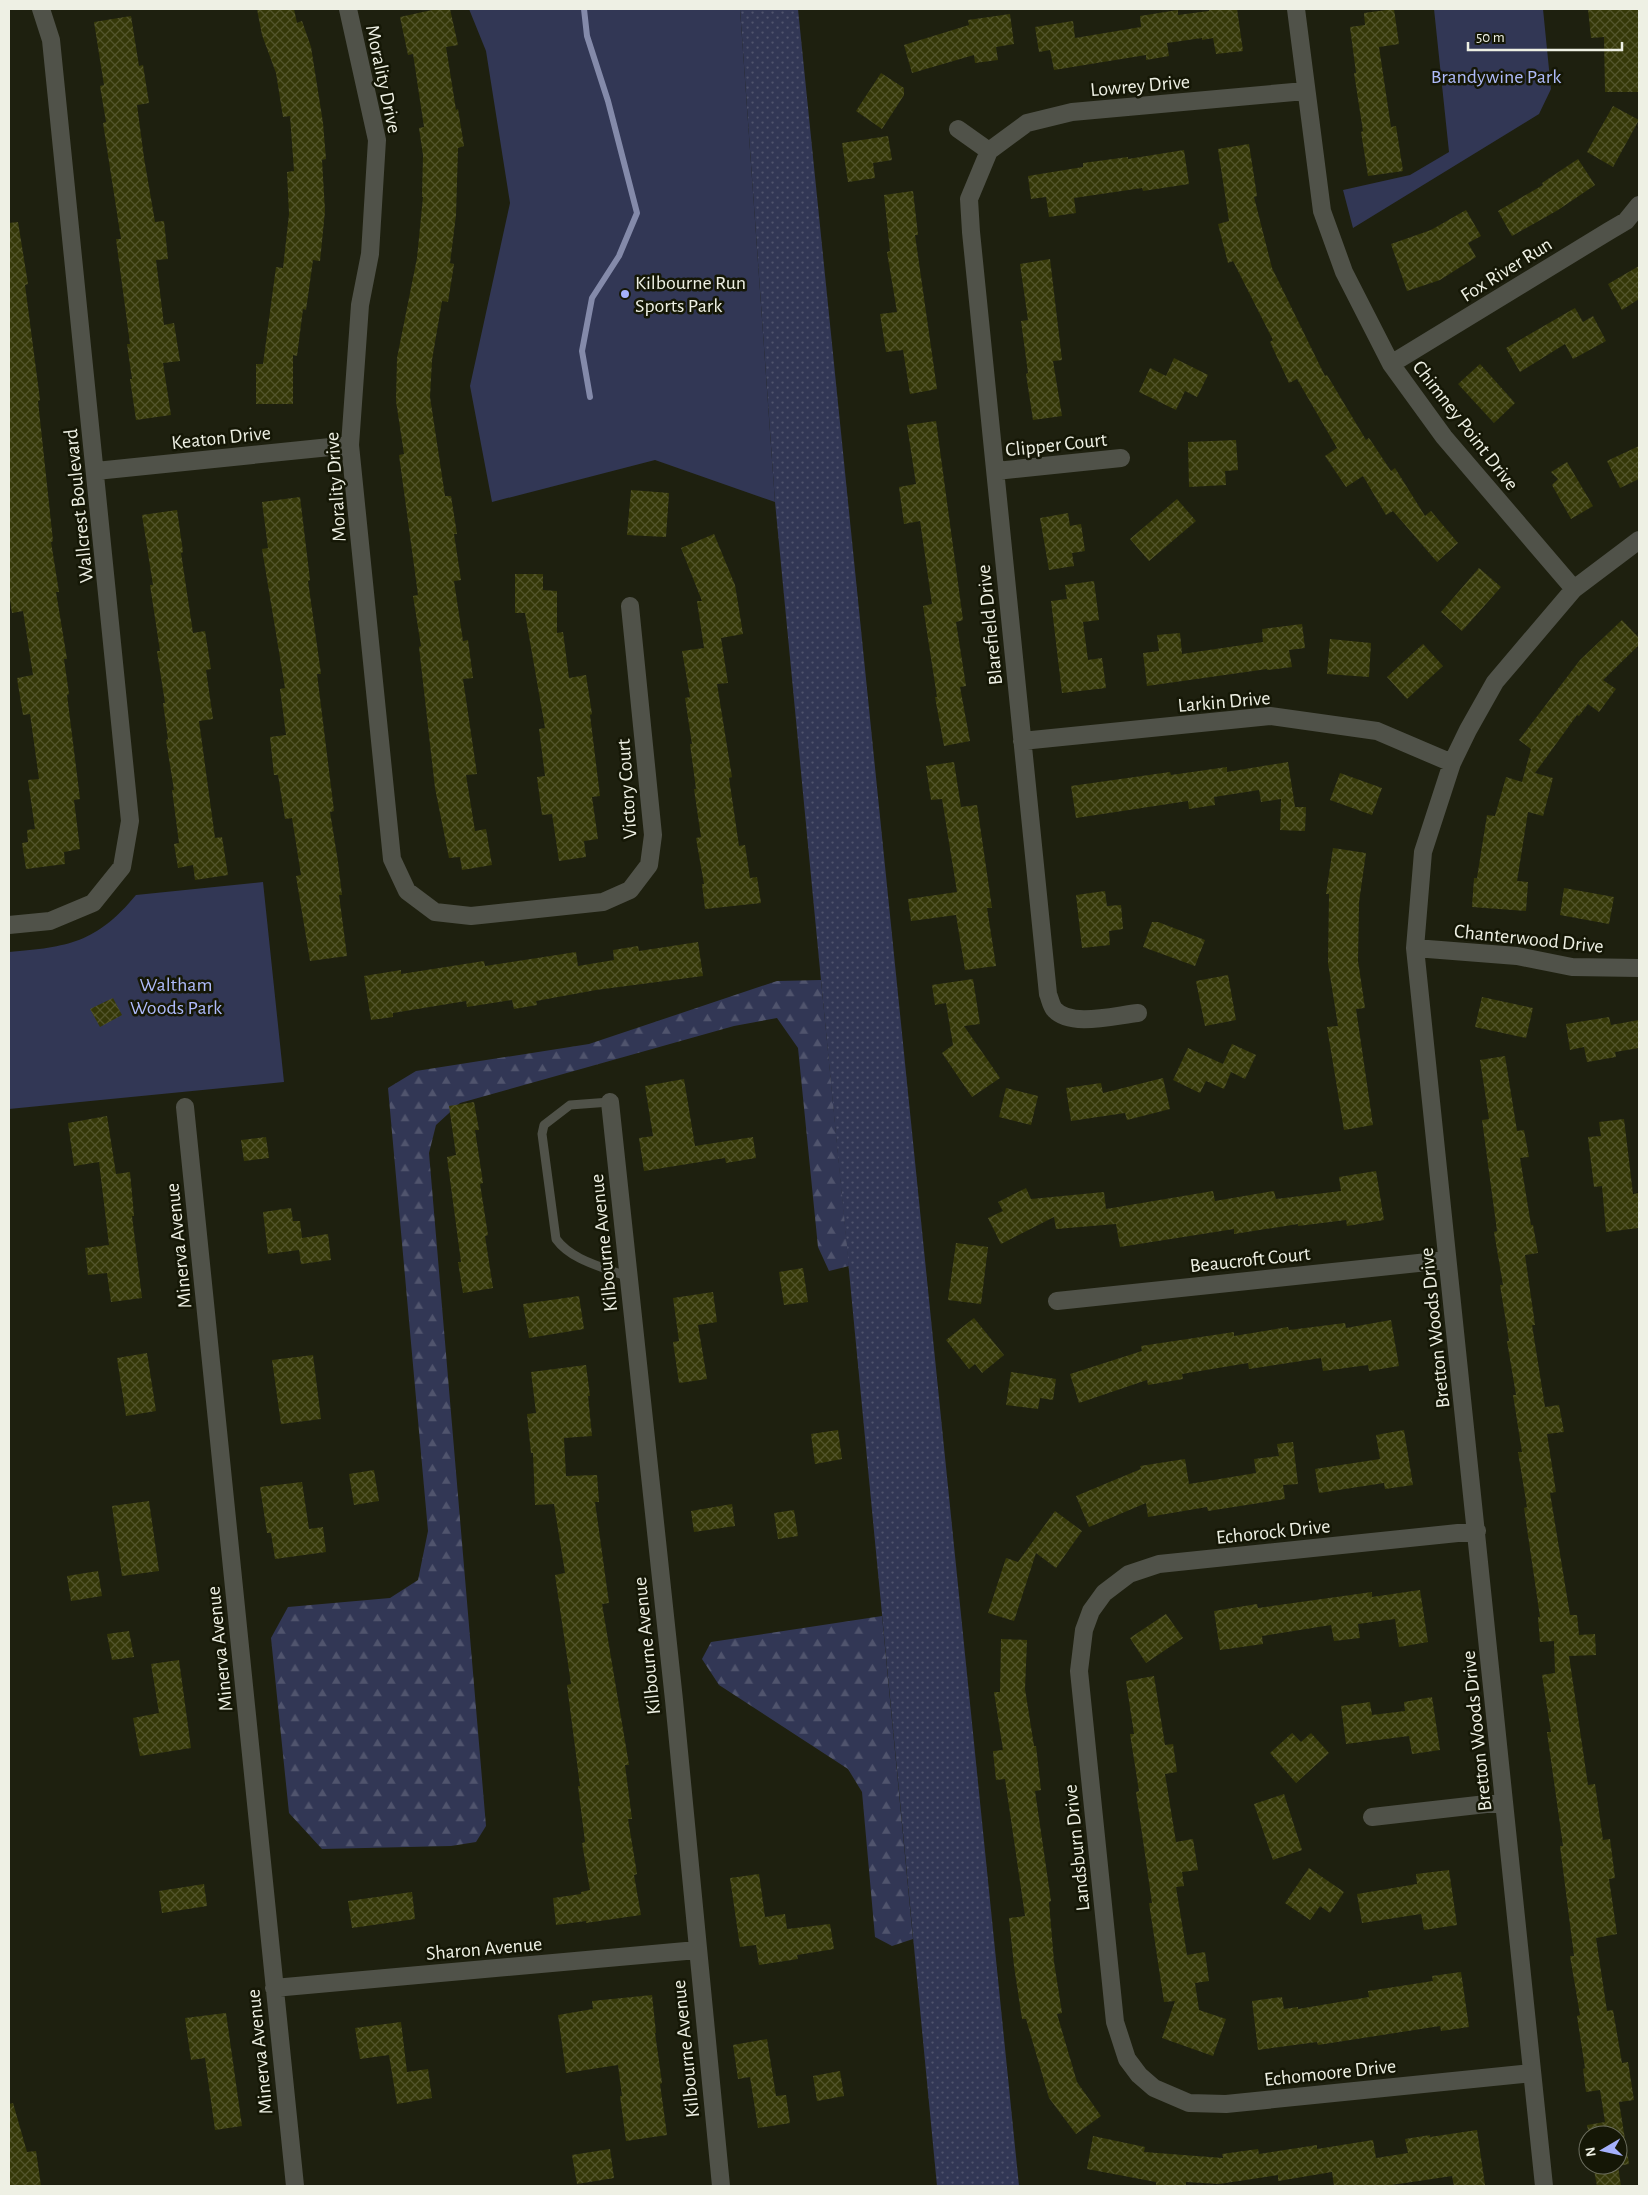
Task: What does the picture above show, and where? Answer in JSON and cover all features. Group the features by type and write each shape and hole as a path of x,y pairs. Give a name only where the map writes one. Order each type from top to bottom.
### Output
{"street":[{"name":"Wallcrest Boulevard","path":"9,925 50,921 93,903 122,867 130,821 51,40 41,9"},
{"name":"Morality Drive","path":"348,9 377,140 370,254 360,305 350,445 392,858 407,891 436,912 471,916"},
{"name":"Chimney Point Drive","path":"1296,9 1305,91 1322,211 1344,272 1391,364 1444,437 1574,589"},
{"name":"Lowrey Drive","path":"989,151 1027,123 1072,112 1305,91"},
{"path":"958,129 989,151"},
{"name":"Blarefield Drive","path":"989,151 969,199 970,232 996,471 1048,994 1053,1008 1065,1018 1079,1020 1138,1012"},
{"name":"Fox River Run","path":"1391,364 1609,231 1626,220 1639,205"},
{"name":"Keaton Drive","path":"96,471 350,445"},
{"name":"Clipper Court","path":"996,471 1121,458"},
{"name":"Bretton Woods Drive","path":"1544,2186 1415,948 1423,852 1452,763 1468,730 1495,682 1574,589 1639,540"},
{"name":"Victory Court","path":"471,916 603,902 630,890 649,865 653,835 630,606"},
{"name":"Larkin Drive","path":"1022,741 1270,716 1378,731 1452,763"},
{"name":"Chanterwood Drive","path":"1415,948 1517,956 1572,967 1639,968"},
{"name":"Kilbourne Avenue","path":"610,1102 674,1700 721,2186"},
{"name":"Minerva Avenue","path":"185,1107 295,2186"},
{"name":"Beaucroft Court","path":"1057,1301 1447,1260"},
{"name":"Echorock Drive","path":"1091,1611 1104,1593 1129,1574 1159,1564 1477,1531"},
{"name":"Landsburn Drive","path":"1091,1611 1084,1630 1079,1671 1115,2022 1127,2059 1139,2075"},
{"path":"1372,1817 1504,1802"},
{"name":"Sharon Avenue","path":"274,1988 697,1950"},
{"name":"Echomoore Drive","path":"1139,2075 1154,2088 1189,2103 1226,2104 1532,2073"}],"lane":[{"path":"610,1102 570,1105 544,1125 542,1134 556,1239 572,1255 628,1277"}],"green space":[{"name":"Kilbourne Run Sports Park","path":"469,9 740,9 775,502 655,460 492,502 470,386 510,203 486,51"},
{"path":"740,9 798,9 1019,2186 937,2186 775,502"},
{"name":"Brandywine Park","path":"1434,9 1543,9 1551,89 1539,114 1353,228 1343,190 1410,175 1449,152"},
{"name":"Waltham Woods Park","path":"263,882 284,1082 9,1109 9,952 48,948 80,940 108,923 136,895"},
{"path":"821,980 849,1266 829,1271 818,1247 798,1048 777,1018 734,1026 460,1103 436,1125 429,1153 486,1826 476,1842 451,1846 322,1849 289,1813 271,1638 288,1607 390,1598 418,1580 428,1531 388,1088 416,1071 589,1044 777,981"},
{"path":"882,1616 913,1939 892,1946 875,1937 862,1792 848,1769 719,1685 702,1659 711,1642"}],"building":[{"path":"257,9 294,9 297,23 302,21 311,47 323,123 326,159 322,160 325,211 320,261 313,260 306,310 303,309 297,356 293,355 293,404 256,404 256,364 263,364 276,267 283,268 289,214 287,172 294,171 290,116 283,117 276,73 262,35"},
{"path":"437,9 450,9 458,45 446,47 464,146 458,148 456,215 450,263 454,264 448,302 442,301 432,360 430,397 445,496 451,496 457,534 454,534 461,580 454,581 463,641 468,640 473,678 463,679 477,774 466,775 475,831 486,829 492,865 462,870 460,857 449,858 435,788 419,647 421,646 413,596 418,595 399,455 404,454 396,401 397,358 417,258 423,197 423,155 419,128 424,127 413,54 408,55 400,17"},
{"path":"1209,9 1237,9 1243,51 1216,54 1213,38 1202,40 1202,38 1167,43 1169,56 1146,60 1146,55 1054,70 1050,50 1039,52 1035,27 1073,21 1075,38 1141,27 1140,16 1178,10 1178,15 1209,11"},
{"path":"1394,9 1399,44 1379,47 1391,127 1396,126 1403,171 1368,176 1361,132 1363,131 1354,73 1356,73 1350,27 1365,25 1364,13"},
{"path":"1588,9 1638,9 1639,92 1605,92 1604,37 1591,38"},
{"path":"1010,14 1014,44 996,47 998,60 975,63 974,55 912,73 904,45 969,25 968,20"},
{"path":"131,16 139,66 143,65 149,103 137,105 144,158 155,222 164,221 168,259 156,260 164,325 174,323 180,361 163,363 171,415 136,420 127,344 130,344 116,239 121,239 103,123 106,122 100,86 104,85 94,22"},
{"path":"881,73 904,88 904,95 882,129 856,111"},
{"path":"1613,106 1639,120 1613,167 1587,152"},
{"path":"888,136 892,160 873,163 875,178 848,182 842,143"},
{"path":"1249,144 1257,196 1254,197 1272,268 1325,376 1327,375 1366,440 1369,438 1391,471 1395,468 1425,516 1431,511 1458,543 1437,562 1393,511 1386,515 1363,476 1346,487 1325,456 1337,448 1297,379 1289,383 1270,342 1273,340 1233,261 1228,263 1218,224 1229,221 1218,149"},
{"path":"1184,150 1189,184 1143,191 1142,188 1074,198 1076,213 1049,217 1046,197 1031,199 1028,176 1083,167 1083,163 1128,157 1128,159"},
{"path":"1578,159 1595,185 1558,210 1512,236 1498,211 1543,185 1542,183"},
{"path":"913,191 918,235 915,235 937,389 910,394 903,350 886,352 880,314 897,312 887,252 890,251 884,195"},
{"path":"1466,210 1481,236 1468,243 1476,257 1440,280 1407,291 1391,244 1431,230"},
{"path":"18,222 28,284 25,285 40,400 38,401 53,541 51,542 59,592 56,592 67,659 64,659 69,694 67,695 80,799 74,800 80,849 64,852 65,864 26,869 22,843 28,842 27,830 35,829 28,780 39,779 30,714 23,715 17,678 33,675 23,611 12,613 9,593 9,223"},
{"path":"1050,259 1062,360 1053,361 1062,416 1033,420 1021,321 1028,320 1020,264"},
{"path":"1639,266 1639,299 1622,310 1608,284"},
{"path":"1575,308 1583,322 1593,316 1606,341 1573,359 1565,344 1520,372 1506,348"},
{"path":"1174,358 1208,375 1197,397 1185,391 1176,410 1139,392 1150,368 1166,376"},
{"path":"1480,364 1515,403 1494,423 1458,384"},
{"path":"936,421 963,620 956,622 966,686 960,687 970,741 944,746 935,697 937,697 923,606 932,604 920,521 904,524 899,487 916,484 907,425"},
{"path":"1236,440 1238,470 1225,471 1226,485 1189,487 1188,442"},
{"path":"1639,446 1639,479 1620,488 1607,461"},
{"path":"1567,462 1593,506 1571,519 1552,485 1558,479 1551,472"},
{"path":"631,490 669,493 666,537 627,535"},
{"path":"300,497 310,580 308,581 321,674 317,674 334,811 330,812 342,895 339,895 347,956 310,961 296,876 301,875 292,818 285,819 278,775 274,775 270,737 286,735 280,689 285,688 262,549 268,548 262,502"},
{"path":"1177,499 1196,521 1149,561 1130,539"},
{"path":"177,510 183,552 181,553 193,633 205,631 211,669 206,670 213,719 199,721 215,838 222,837 228,875 195,880 193,865 178,868 174,844 179,843 172,790 174,790 166,740 168,739 163,703 165,703 157,651 160,651 150,585 153,585 142,515"},
{"path":"1068,513 1070,526 1081,524 1085,551 1072,553 1074,566 1049,570 1040,518"},
{"path":"714,534 735,585 743,634 721,638 728,683 717,684 732,777 729,778 739,846 745,845 750,878 757,877 761,903 705,909 702,884 704,884 696,838 701,837 694,789 696,789 690,744 692,744 685,698 690,697 682,651 704,648 697,601 702,601 681,548"},
{"path":"1479,568 1501,587 1462,631 1441,612"},
{"path":"515,574 543,574 543,590 557,591 557,633 563,632 569,678 586,675 600,796 592,797 598,839 584,841 586,857 559,861 552,814 542,815 537,777 545,776 539,729 545,728 525,613 515,613"},
{"path":"1094,581 1099,620 1083,622 1088,660 1102,658 1106,688 1062,693 1051,601 1067,599 1065,585"},
{"path":"1622,620 1639,638 1639,645 1603,680 1616,689 1599,712 1588,704 1579,716 1577,715 1535,773 1553,778 1543,816 1528,812 1517,881 1528,882 1526,911 1472,907 1474,878 1477,878 1487,815 1495,816 1506,777 1522,782 1531,749 1519,740 1580,660"},
{"path":"1302,624 1305,648 1289,650 1292,667 1147,686 1143,653 1159,651 1157,635 1180,633 1182,654 1263,642 1262,629"},
{"path":"1330,639 1371,643 1369,677 1327,674"},
{"path":"1423,644 1443,666 1407,699 1387,677"},
{"path":"954,762 961,807 977,805 992,908 987,908 996,966 965,970 956,915 911,921 908,899 957,892 942,799 931,800 926,766"},
{"path":"1288,762 1295,807 1306,807 1305,831 1280,830 1281,799 1261,802 1259,790 1214,797 1215,805 1189,809 1188,801 1076,818 1071,786 1170,772 1171,775 1227,767 1227,772"},
{"path":"1340,773 1382,788 1372,815 1330,800"},
{"path":"1333,848 1366,853 1359,902 1358,961 1365,1008 1356,1009 1373,1125 1344,1130 1327,1027 1338,1026 1328,963 1329,894 1326,894"},
{"path":"1564,888 1614,897 1609,924 1560,915"},
{"path":"1105,891 1107,906 1121,905 1123,929 1109,931 1110,945 1082,948 1076,895"},
{"path":"1152,922 1158,922 1205,940 1195,966 1143,947"},
{"path":"698,942 703,976 596,990 536,1001 537,1005 514,1009 512,1000 467,1007 466,1001 393,1013 393,1017 371,1020 364,976 401,970 401,974 484,961 485,966 576,952 578,966 614,960 613,950 638,946 639,951"},
{"path":"1228,975 1236,1020 1205,1026 1196,981"},
{"path":"973,979 980,1024 964,1026 1000,1078 972,1097 942,1053 953,1045 946,1003 935,1005 932,985"},
{"path":"1482,997 1533,1008 1526,1038 1475,1027"},
{"path":"113,998 122,1015 100,1027 90,1009"},
{"path":"1609,1017 1611,1025 1639,1020 1639,1048 1615,1052 1616,1057 1587,1062 1584,1047 1570,1050 1566,1024"},
{"path":"1232,1044 1256,1055 1245,1079 1231,1072 1224,1089 1206,1081 1200,1093 1173,1080 1188,1048 1223,1064"},
{"path":"1505,1056 1517,1131 1524,1130 1529,1157 1520,1158 1531,1225 1533,1225 1538,1253 1525,1255 1535,1325 1532,1325 1545,1407 1559,1405 1564,1432 1547,1434 1556,1492 1550,1493 1570,1615 1577,1615 1579,1635 1595,1634 1596,1655 1569,1656 1588,1785 1595,1784 1603,1840 1610,1839 1615,1878 1609,1879 1617,1934 1596,1938 1607,2011 1613,2010 1622,2063 1628,2062 1634,2100 1619,2102 1623,2125 1587,2125 1605,2122 1600,2090 1586,2092 1583,2069 1585,2068 1577,2016 1580,2015 1570,1956 1574,1956 1560,1846 1563,1846 1547,1732 1551,1732 1542,1675 1555,1673 1554,1641 1540,1642 1538,1617 1540,1617 1524,1508 1527,1507 1518,1452 1522,1452 1513,1395 1516,1395 1500,1285 1503,1285 1494,1232 1497,1231 1482,1120 1489,1119 1480,1060"},
{"path":"1163,1078 1170,1109 1127,1120 1125,1113 1071,1121 1066,1088 1101,1083 1103,1093"},
{"path":"684,1079 695,1146 753,1137 756,1158 726,1163 725,1158 644,1171 639,1138 653,1136 645,1086"},
{"path":"1006,1088 1038,1096 1031,1125 999,1117"},
{"path":"474,1102 479,1130 475,1130 483,1183 480,1184 488,1235 485,1236 493,1288 463,1293 458,1262 461,1262 447,1157 456,1155 449,1106"},
{"path":"107,1116 116,1174 130,1172 134,1216 132,1216 142,1298 111,1302 107,1273 88,1275 85,1248 109,1245 99,1162 74,1166 68,1123"},
{"path":"1624,1119 1633,1194 1639,1193 1639,1228 1606,1232 1602,1186 1594,1187 1588,1137 1601,1136 1599,1122"},
{"path":"266,1137 269,1158 244,1161 241,1140"},
{"path":"1376,1171 1384,1220 1347,1226 1346,1220 1298,1226 1298,1224 1234,1234 1234,1229 1120,1247 1116,1224 1056,1229 1054,1217 1001,1244 988,1218 1003,1211 998,1202 1026,1188 1031,1199 1104,1192 1106,1209 1213,1191 1215,1201 1274,1191 1276,1199 1341,1191 1339,1177"},
{"path":"291,1208 293,1221 300,1221 302,1238 328,1234 331,1260 301,1264 299,1250 268,1254 263,1212"},
{"path":"956,1243 988,1247 981,1304 948,1300"},
{"path":"803,1268 808,1302 784,1305 779,1272"},
{"path":"713,1292 717,1322 698,1325 707,1379 679,1383 673,1342 679,1341 673,1298"},
{"path":"579,1296 584,1329 529,1338 523,1304"},
{"path":"974,1318 1004,1355 982,1373 975,1364 969,1369 946,1340"},
{"path":"1391,1320 1399,1366 1369,1371 1368,1365 1323,1371 1321,1358 1249,1369 1248,1363 1182,1374 1183,1379 1148,1385 1147,1380 1079,1403 1070,1374 1142,1351 1141,1346 1234,1332 1234,1336 1288,1327 1289,1330 1345,1323 1346,1328"},
{"path":"147,1353 156,1411 126,1416 117,1358"},
{"path":"313,1355 321,1419 281,1424 272,1360"},
{"path":"586,1365 592,1436 564,1438 566,1476 597,1475 599,1502 595,1502 609,1603 602,1604 629,1765 625,1765 632,1819 628,1819 637,1874 634,1875 641,1915 586,1923 586,1921 556,1925 553,1898 581,1894 581,1892 590,1890 582,1843 585,1842 578,1786 580,1786 567,1685 571,1684 555,1575 565,1573 554,1504 535,1505 533,1453 531,1453 527,1414 536,1413 531,1372"},
{"path":"1011,1372 1056,1379 1053,1400 1040,1398 1038,1409 1006,1405"},
{"path":"838,1430 842,1459 815,1464 811,1434"},
{"path":"1404,1430 1413,1485 1385,1489 1384,1483 1319,1493 1315,1469 1380,1459 1376,1435"},
{"path":"1293,1442 1298,1484 1283,1485 1285,1499 1208,1511 1207,1507 1148,1517 1146,1503 1089,1527 1076,1496 1141,1469 1140,1466 1185,1459 1189,1484 1256,1473 1254,1459 1279,1456 1277,1444"},
{"path":"374,1470 379,1501 354,1505 349,1474"},
{"path":"302,1482 309,1529 323,1527 326,1552 275,1559 271,1533 267,1533 260,1487"},
{"path":"149,1501 159,1571 122,1576 112,1506"},
{"path":"732,1504 735,1526 694,1532 691,1511"},
{"path":"794,1510 798,1536 778,1539 774,1513"},
{"path":"1055,1511 1082,1531 1056,1568 1036,1553 1014,1621 988,1613 1006,1558 1018,1562"},
{"path":"98,1571 102,1596 71,1601 67,1576"},
{"path":"1420,1590 1428,1642 1399,1647 1395,1619 1358,1624 1360,1638 1334,1641 1331,1625 1262,1636 1263,1644 1220,1650 1214,1611 1257,1604 1258,1608 1372,1592 1372,1597"},
{"path":"1166,1614 1183,1638 1146,1663 1130,1638"},
{"path":"129,1631 134,1657 112,1660 107,1634"},
{"path":"1001,1639 1027,1640 1025,1689 1034,1746 1036,1746 1041,1790 1035,1791 1051,1901 1049,1902 1054,1962 1062,2013 1057,2014 1077,2082 1101,2116 1076,2134 1049,2098 1026,2019 1022,2019 1009,1918 1025,1916 1005,1779 996,1780 993,1751 1003,1750 994,1692 1000,1692"},
{"path":"179,1660 191,1748 140,1756 133,1718 159,1713 151,1664"},
{"path":"1154,1676 1165,1745 1173,1744 1177,1772 1165,1774 1176,1842 1193,1839 1198,1870 1182,1872 1184,1886 1176,1887 1187,1955 1205,1952 1209,1981 1195,1983 1199,2010 1226,2019 1213,2056 1162,2038 1175,2001 1164,2002 1149,1903 1152,1903 1136,1792 1139,1791 1130,1734 1134,1734 1126,1681"},
{"path":"1432,1697 1440,1750 1412,1754 1409,1736 1346,1744 1341,1706 1370,1702 1372,1715 1405,1711 1404,1702"},
{"path":"1292,1733 1301,1742 1311,1733 1329,1753 1296,1783 1270,1753"},
{"path":"1284,1794 1302,1850 1273,1860 1254,1804"},
{"path":"1309,1868 1344,1892 1330,1913 1320,1906 1310,1920 1285,1903"},
{"path":"1449,1870 1457,1925 1424,1930 1421,1914 1362,1923 1357,1894 1417,1884 1416,1874"},
{"path":"759,1874 765,1917 785,1914 787,1929 830,1924 834,1949 797,1955 798,1959 759,1965 756,1945 740,1947 730,1878"},
{"path":"204,1884 207,1906 162,1913 159,1891"},
{"path":"412,1892 415,1919 352,1928 348,1901"},
{"path":"1461,1972 1469,2027 1441,2031 1440,2026 1318,2045 1317,2042 1258,2050 1252,2001 1282,1997 1284,2009 1298,2007 1298,2009 1369,1997 1368,1991 1433,1981 1432,1976"},
{"path":"652,1995 662,2083 660,2084 667,2135 626,2141 618,2065 566,2073 558,2015 593,2009 592,2001"},
{"path":"226,2013 242,2126 215,2130 205,2058 191,2060 185,2018"},
{"path":"401,2022 407,2072 428,2069 432,2098 397,2104 389,2055 360,2059 355,2028"},
{"path":"767,2039 776,2096 786,2095 790,2123 758,2128 750,2077 738,2079 733,2045"},
{"path":"840,2071 844,2096 817,2101 813,2076"},
{"path":"13,2103 27,2152 36,2151 41,2186 9,2186 9,2104"},
{"path":"1477,2130 1485,2185 1477,2186 1454,2186 1452,2176 1385,2186 1334,2186 1332,2172 1278,2181 1278,2175 1219,2184 1186,2182 1186,2186 1156,2186 1156,2182 1087,2169 1093,2136 1145,2147 1144,2152 1223,2158 1222,2154 1258,2149 1259,2154 1317,2145 1317,2149 1373,2140 1376,2158 1408,2153 1405,2139"},
{"path":"610,2149 614,2178 577,2184 572,2155"},
{"path":"1595,2175 1619,2175 1621,2186 1597,2186"}],"waterway":[{"path":"584,9 587,36 608,101 637,213 619,256 592,298 582,351 590,397"}],"place":[{"name":"Kilbourne Run Sports Park","path":"625,294"}]}
